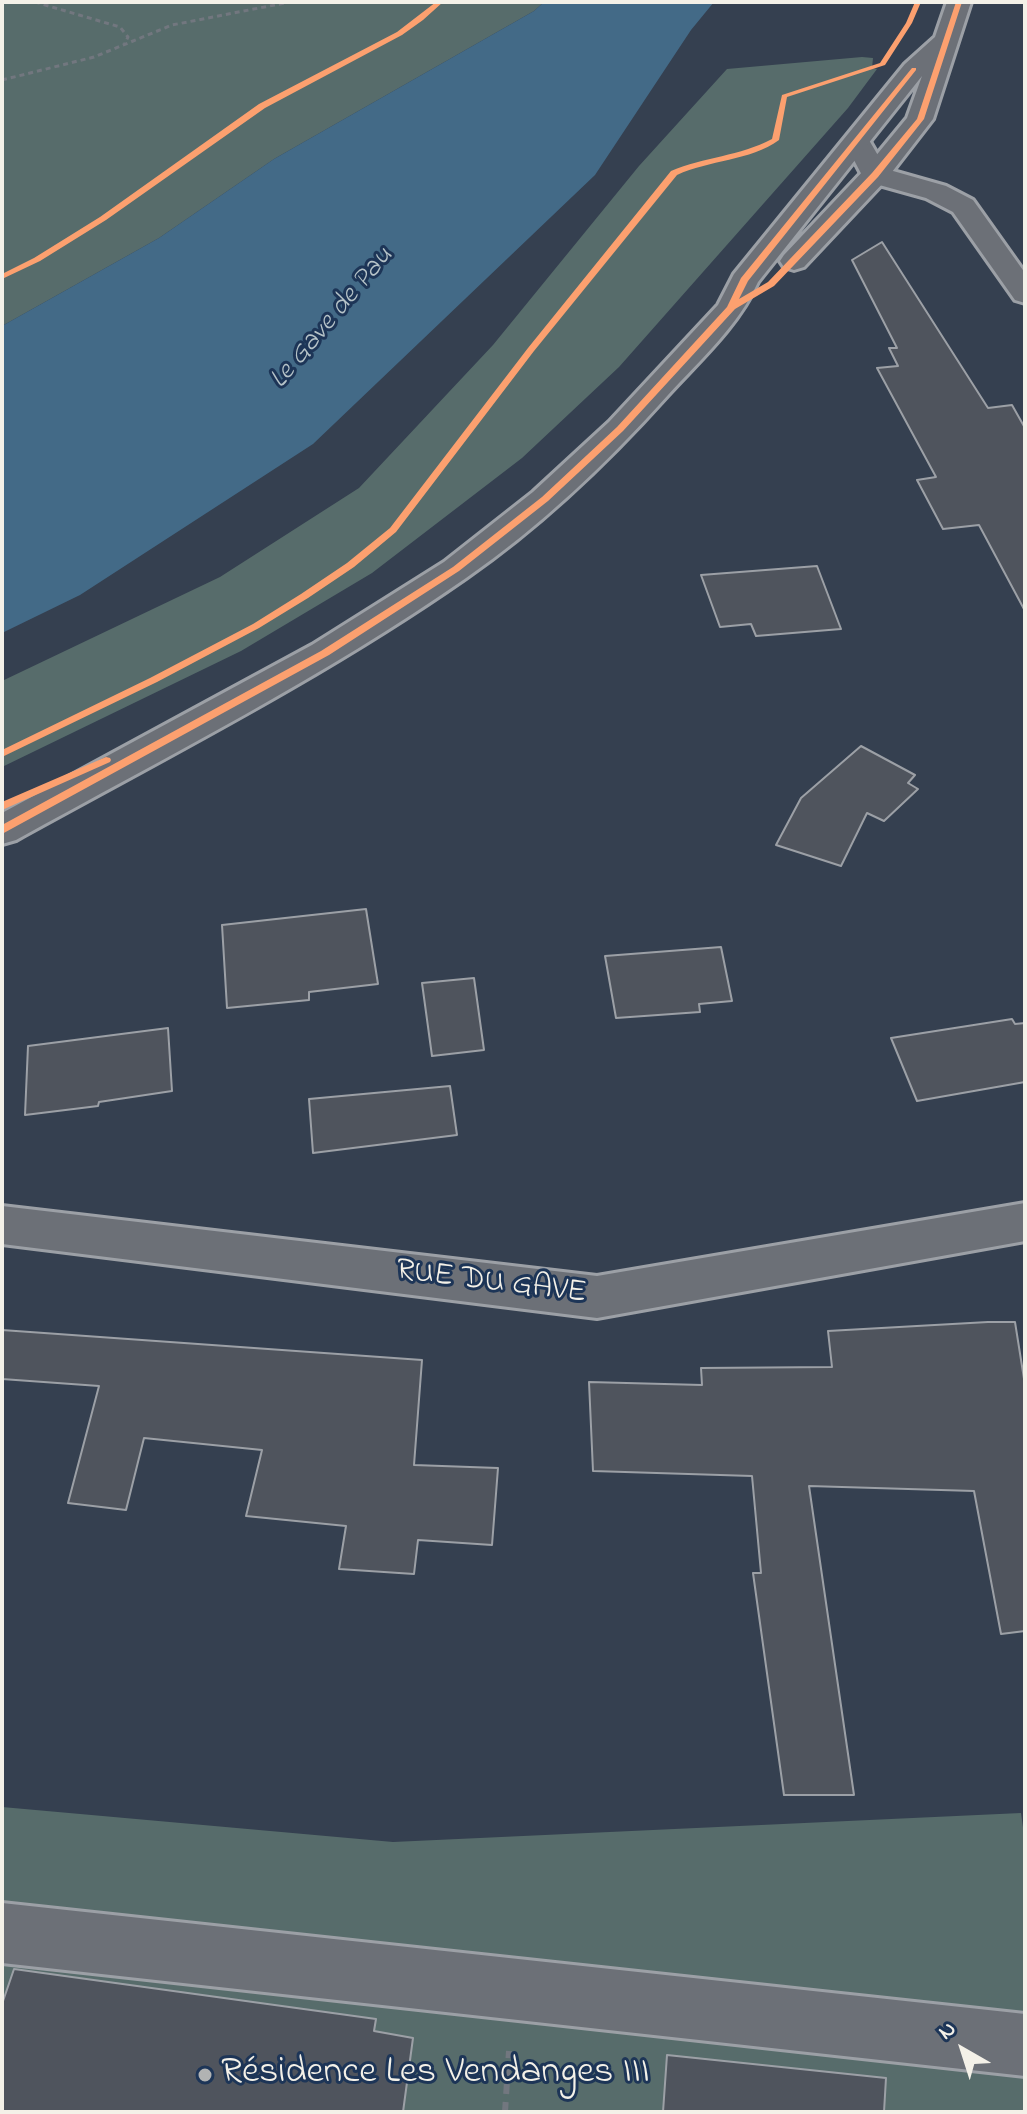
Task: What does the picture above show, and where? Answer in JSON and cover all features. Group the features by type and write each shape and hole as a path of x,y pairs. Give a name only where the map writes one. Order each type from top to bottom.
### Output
{"main road":[{"path":"2,830 383,618 503,534 620,429 731,308 771,284 875,175 920,119 959,2"},
{"path":"731,308 744,280 914,69 945,41"},
{"path":"857,141 875,175 936,192 963,206 1025,294"},
{"path":"2,806 241,699"},
{"name":"RUE DU GAVE","path":"2,1225 597,1297 1025,1222"},
{"path":"2,1933 1025,2045"}],"path":[{"path":"35,2 120,27 128,37 123,46"},
{"path":"2,80 80,61 172,25 290,2"}],"green space":[{"path":"2,2 544,2 534,11 274,159 159,238 2,326"},
{"path":"873,58 872,68 877,69 848,108 619,367 522,458 372,573 241,651 2,767 2,681 220,577 359,488 493,345 639,166 727,69"},
{"path":"2,1807 393,1842 1021,1813 1025,1842 1025,2023 2,1914"},
{"path":"2,1955 1025,2066 1025,2112 2,2112"}],"water":[{"name":"Le Gave de Pau","path":"544,2 714,2 691,30 595,175 313,444 80,595 2,633 2,326 159,238 274,159 534,11"}],"building":[{"path":"882,242 988,408 1012,405 1025,428 1025,611 979,525 943,529 917,480 936,477 877,368 898,366 889,348 897,348 852,260"},
{"path":"817,566 841,629 756,636 751,624 720,627 701,575"},
{"path":"861,746 915,775 908,783 918,789 884,821 867,813 841,866 776,845 801,798"},
{"path":"366,909 378,984 309,992 309,1000 227,1008 222,925"},
{"path":"721,947 732,1001 699,1004 700,1012 616,1018 605,956"},
{"path":"474,978 484,1050 432,1056 422,983"},
{"path":"1012,1019 1015,1024 1025,1023 1025,1082 917,1101 891,1038"},
{"path":"168,1028 172,1091 99,1102 98,1106 25,1115 28,1046"},
{"path":"450,1086 457,1135 313,1153 309,1099"},
{"path":"1015,1322 1025,1385 1025,1631 1001,1634 974,1491 809,1486 854,1795 784,1795 753,1573 761,1573 752,1476 593,1471 589,1382 702,1385 701,1368 832,1367 828,1331"},
{"path":"2,1330 422,1360 414,1465 498,1468 492,1545 418,1540 414,1574 339,1569 346,1526 246,1516 262,1450 144,1438 126,1510 68,1503 99,1386 2,1379"},
{"name":"Résidence Les Vendanges III","path":"14,1969 376,2019 374,2031 413,2038 403,2112 2,2112 2,2004"},
{"path":"667,2055 886,2078 884,2112 663,2112"}],"cycle path":[{"path":"2,277 103,219 262,106 400,34 440,2"},
{"path":"2,754 205,654 256,626 351,565 393,530 531,350 674,173 699,163 751,151 775,140 784,96 883,64 909,23 918,2"},
{"path":"732,307 771,284 875,175 920,119 959,2"},
{"path":"2,830 325,653 456,569 545,499 620,429 731,308 744,280 914,69"},
{"path":"2,806 106,760"}],"place":[{"name":"Résidence Les Vendanges III","path":"205,2075"}]}
